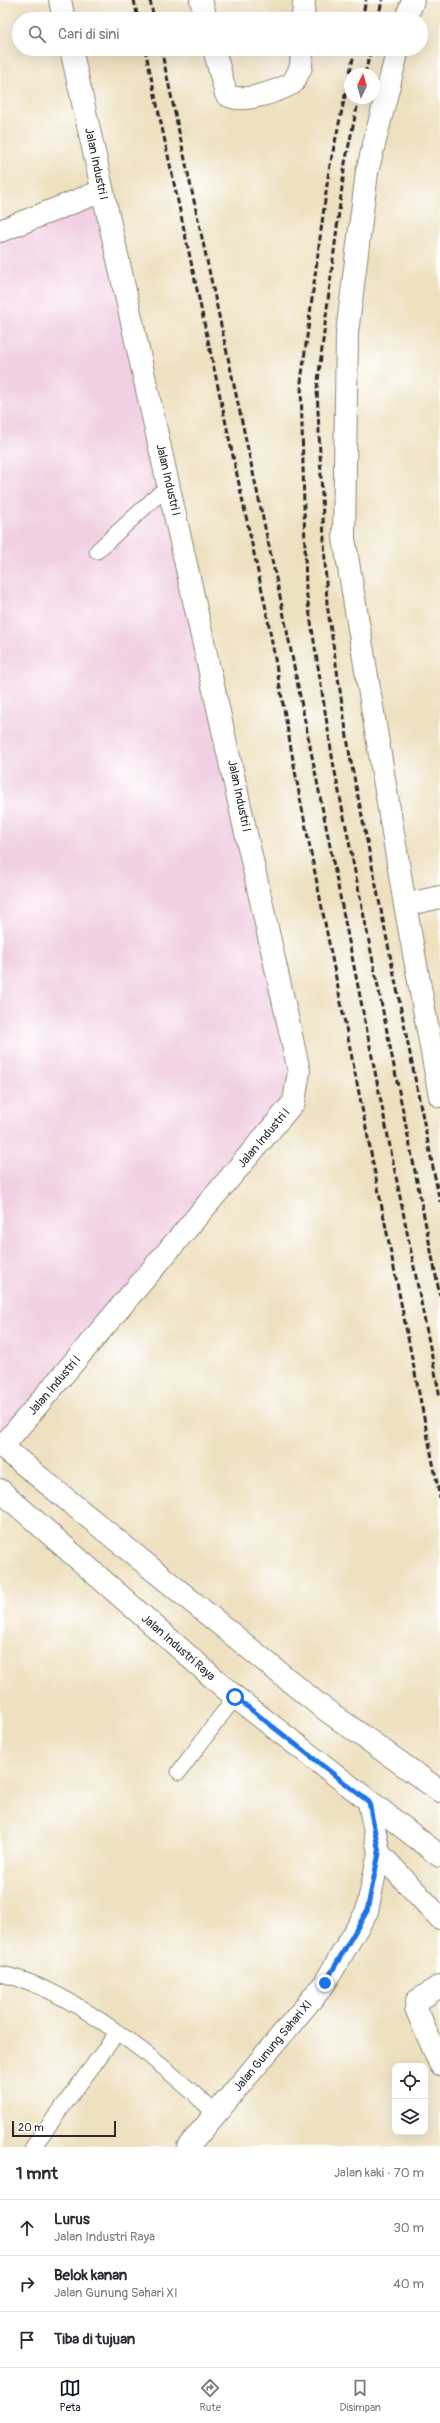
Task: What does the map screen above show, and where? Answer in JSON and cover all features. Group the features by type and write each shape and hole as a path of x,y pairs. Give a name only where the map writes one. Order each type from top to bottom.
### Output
{"street":[{"path":"60,0 63,12"},
{"path":"201,0 204,12"},
{"path":"303,12 304,0"},
{"path":"409,12 413,0"},
{"name":"Jalan Industri I","path":"1,1446 294,1102 299,1071 73,56"},
{"path":"216,56 226,94 230,98 269,95 294,83 301,67 302,56"},
{"path":"396,56 367,172 347,333 344,538 405,905 440,1096"},
{"path":"0,231 102,191"},
{"path":"405,905 440,897"},
{"path":"1,1446 319,1706 440,1791"},
{"name":"Jalan Industri Raya","path":"0,1490 235,1697 440,1856"},
{"name":"Jalan Gunung Sahari XI","path":"188,2147 325,1983 367,1911 379,1853 369,1802"},
{"path":"379,1853 440,1918"},
{"path":"440,1986 417,2001 416,2008 440,2064"}],"lane":[{"path":"97,551 169,485"},
{"path":"179,1772 235,1697"},
{"path":"0,1974 18,1977 67,2001 117,2033 185,2084 215,2113"},
{"path":"33,2147 117,2033"}],"shaded area":[{"path":"99,194 299,1071 294,1102 0,1442 0,240"}],"railway":[{"path":"134,0 137,12"},
{"path":"150,0 153,12"},
{"path":"363,12 366,0"},
{"path":"379,12 382,0"},
{"path":"147,56 266,609 299,793 440,1498"},
{"path":"163,56 282,606 440,1397"},
{"path":"353,56 329,170 301,382 306,590 333,762 440,1296"},
{"path":"366,68 369,56"},
{"path":"358,104 345,163 317,389 327,604 350,757 440,1202"}],"route":[{"path":"235,1697 369,1802 379,1853 367,1911 325,1983"}]}
